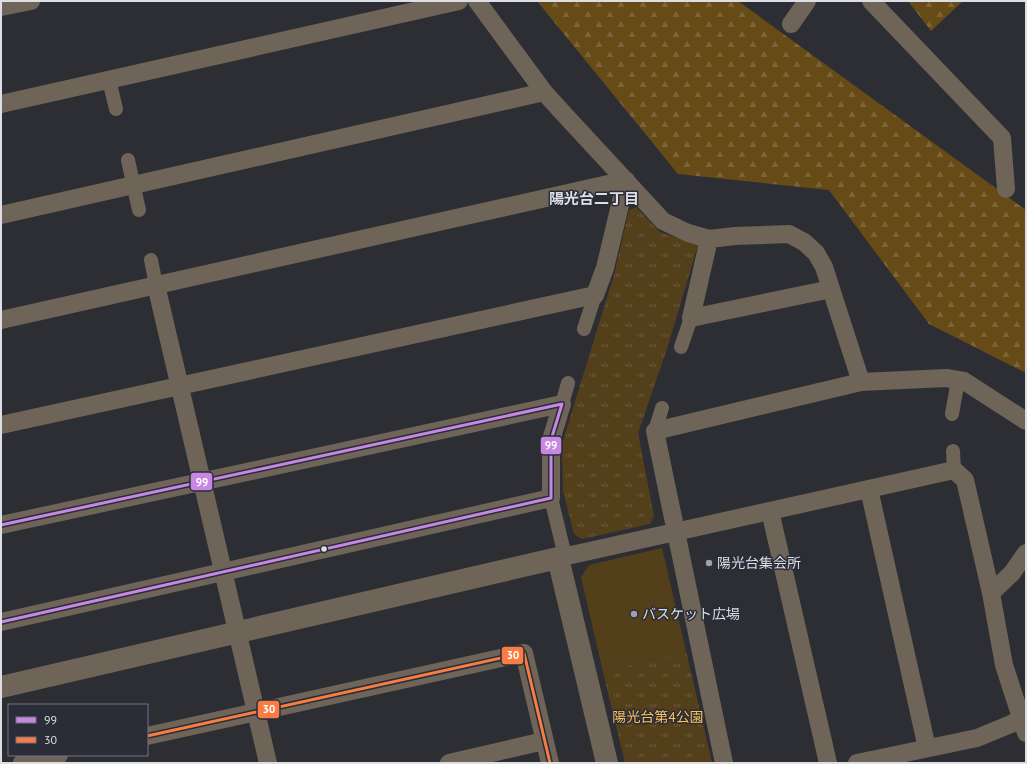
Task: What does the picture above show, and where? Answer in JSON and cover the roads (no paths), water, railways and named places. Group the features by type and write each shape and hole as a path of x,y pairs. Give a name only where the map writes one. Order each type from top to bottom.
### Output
{"street":[{"path":"1,7 30,1"},
{"path":"1,104 459,1"},
{"path":"477,1 544,92 663,221 688,233 709,239 735,236 789,234 804,242 816,253 824,267 837,304 861,382"},
{"path":"791,24 807,1"},
{"path":"871,1 1002,138 1006,189"},
{"path":"108,80 116,109"},
{"path":"1,215 544,92"},
{"path":"128,160 139,210"},
{"path":"1,320 626,180"},
{"path":"584,329 594,295 605,268 626,180"},
{"path":"681,347 691,318 709,239"},
{"path":"151,260 268,763"},
{"path":"691,318 831,289"},
{"path":"1,425 594,295"},
{"path":"655,431 861,382 946,378 964,381 1026,421"},
{"path":"952,414 958,380"},
{"path":"568,383 551,440 551,498 562,557 607,763"},
{"path":"1,525 562,404"},
{"path":"662,408 655,431 724,763"},
{"path":"857,763 977,738 1011,724 1024,722 1004,665 991,593 964,480 954,470 953,450"},
{"path":"1,687 562,557 954,470"},
{"path":"869,489 927,748"},
{"path":"1,622 551,498"},
{"path":"770,511 828,763"},
{"path":"991,593 1012,573 1026,552"},
{"path":"148,736 524,652 550,763"},
{"path":"449,763 544,741"},
{"path":"22,763 54,756"}],"place":[{"name":"陽光台集会所","path":"709,563"},
{"name":"バスケット広場","path":"634,614"}],"district":[{"name":"陽光台二丁目","path":"594,198"}],"park label":[{"name":"陽光台第4公園","path":"658,717"}]}
